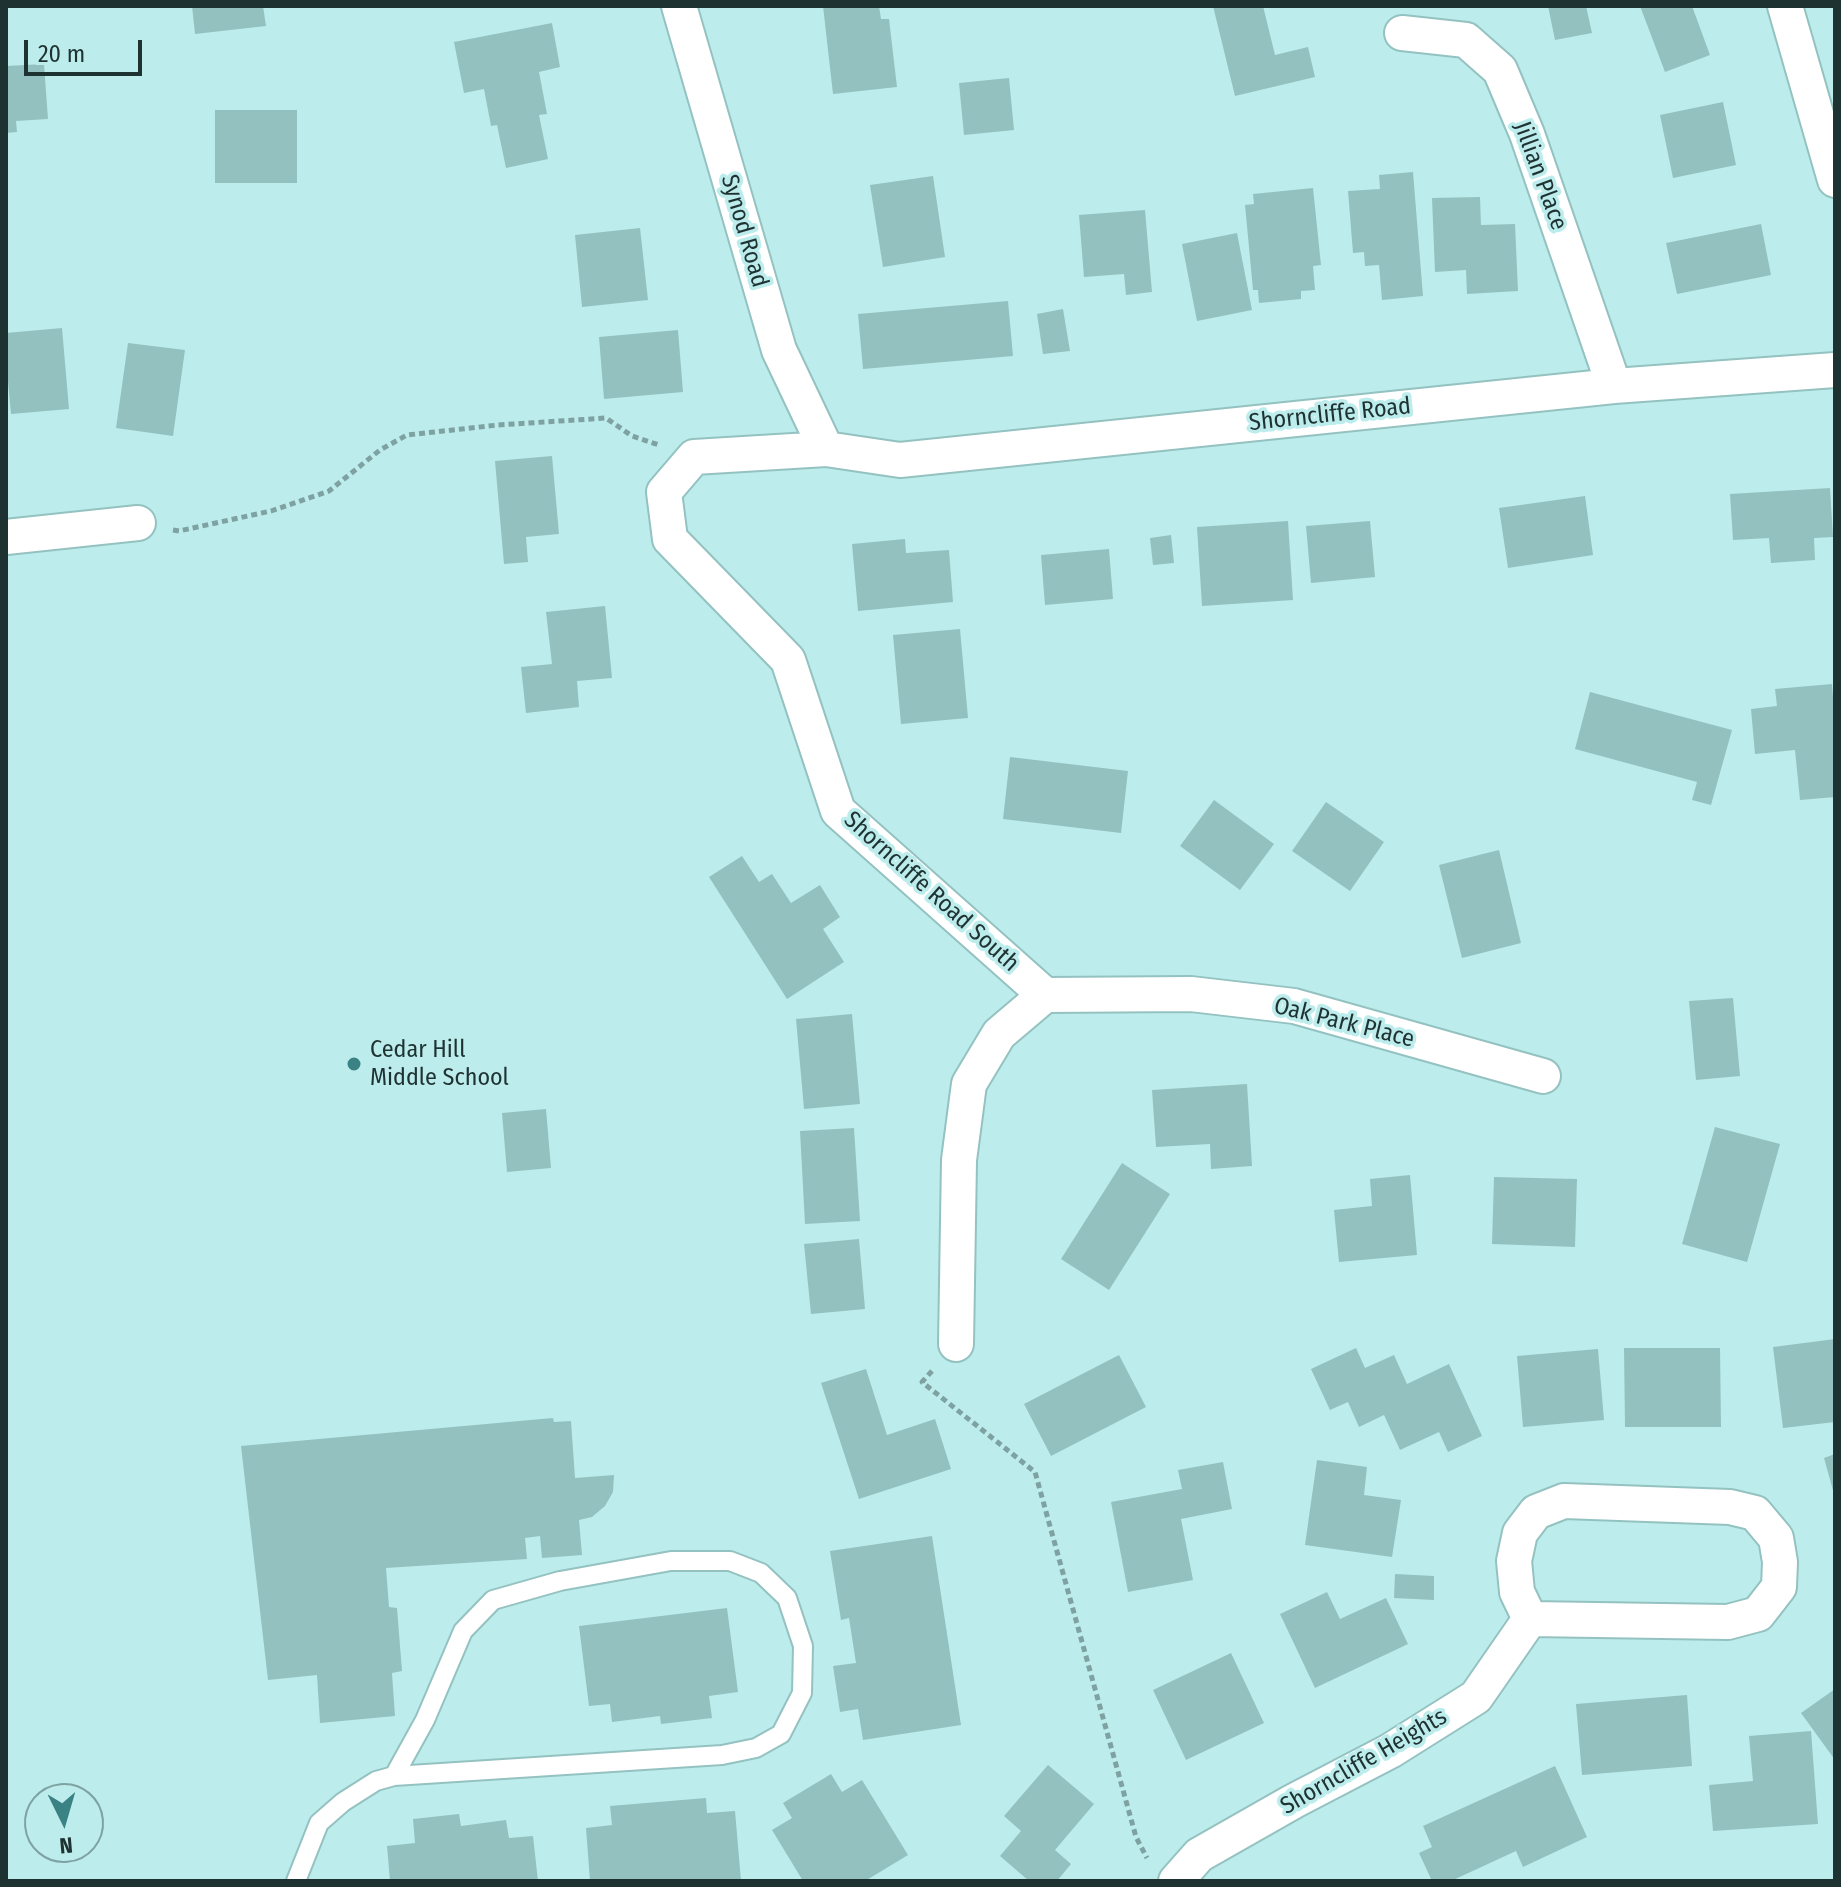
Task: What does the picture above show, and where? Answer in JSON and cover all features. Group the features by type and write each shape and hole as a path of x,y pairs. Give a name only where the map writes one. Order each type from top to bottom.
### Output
{"street":[{"name":"Synod Road","path":"679,6 779,350 826,449"},
{"path":"1785,6 1835,180"},
{"name":"Jillian Place","path":"1402,33 1466,40 1500,70 1527,134 1614,386"},
{"name":"Shorncliffe Road","path":"826,449 900,460 1614,386 1835,370"},
{"path":"694,457 826,449"},
{"name":"Shorncliffe Road South","path":"694,457 664,492 670,539 788,660 838,811 1045,995"},
{"path":"6,537 138,523"},
{"name":"Oak Park Place","path":"1045,995 1191,994 1294,1006 1543,1076"},
{"path":"956,1344 959,1160 969,1084 999,1034 1045,995"},
{"path":"1564,1501 1730,1507 1755,1513 1776,1538 1780,1562 1779,1587 1758,1614 1728,1622 1530,1619 1517,1592 1514,1561 1520,1533 1536,1512 1564,1501"},
{"name":"Shorncliffe Heights","path":"1164,1876 1294,1801 1390,1751 1476,1697 1530,1619"}],"lane":[{"path":"296,1881 319,1823 343,1802 376,1781 394,1776 722,1755 756,1748 781,1734 802,1693 803,1646 787,1598 761,1573 730,1561 671,1561 560,1581 493,1600 463,1631 425,1720 394,1776"}],"path":[{"path":"138,523 179,531 271,511 329,491 380,450 407,435 422,433 606,418 632,436 694,457"},
{"path":"956,1344 922,1382 1035,1472 1136,1837 1164,1876"}],"building":[{"path":"192,6 263,6 266,26 195,34"},
{"path":"823,6 879,6 881,19 889,19 897,87 833,94"},
{"path":"1213,6 1263,6 1275,55 1308,47 1315,77 1235,96"},
{"path":"1548,6 1586,6 1592,33 1555,40"},
{"path":"1640,6 1692,6 1710,55 1665,72"},
{"path":"552,23 560,67 539,72 547,114 539,115 548,159 506,168 497,125 491,126 484,89 464,93 454,42"},
{"path":"44,64 48,119 16,121 17,132 6,133 6,66"},
{"path":"1009,78 1014,130 964,135 959,83"},
{"path":"1723,102 1736,165 1673,178 1660,115"},
{"path":"215,110 297,110 297,183 215,183"},
{"path":"1413,172 1423,296 1382,300 1379,265 1365,266 1364,252 1353,253 1348,191 1380,189 1379,175"},
{"path":"933,176 945,257 883,267 870,185"},
{"path":"1313,188 1321,265 1313,266 1315,290 1301,291 1301,299 1259,303 1258,290 1253,290 1245,205 1254,204 1253,194"},
{"path":"1480,197 1481,225 1515,224 1518,291 1467,294 1466,270 1435,272 1432,198"},
{"path":"1145,210 1152,292 1126,295 1124,274 1084,277 1079,215"},
{"path":"1761,224 1771,275 1677,294 1666,243"},
{"path":"640,228 648,300 582,307 575,235"},
{"path":"1237,233 1252,310 1197,321 1182,244"},
{"path":"1008,301 1013,356 863,369 858,314"},
{"path":"1063,309 1070,351 1043,354 1037,314"},
{"path":"62,328 69,409 11,414 6,333"},
{"path":"678,330 683,392 604,399 599,337"},
{"path":"128,343 185,350 173,436 116,428"},
{"path":"552,456 559,534 526,537 528,562 504,564 495,461"},
{"path":"1830,488 1833,537 1814,538 1815,560 1771,563 1769,538 1733,540 1730,494"},
{"path":"1585,496 1593,555 1508,568 1499,508"},
{"path":"1288,521 1293,600 1202,606 1197,527"},
{"path":"1370,521 1375,577 1311,583 1306,526"},
{"path":"1171,535 1174,563 1153,565 1150,538"},
{"path":"905,539 906,553 949,550 953,602 858,611 852,544"},
{"path":"1109,549 1113,599 1045,605 1041,555"},
{"path":"605,606 612,678 577,681 579,707 526,713 521,667 552,664 546,612"},
{"path":"960,629 968,718 901,724 893,635"},
{"path":"1832,684 1835,697 1835,797 1800,800 1795,750 1755,754 1751,709 1777,706 1775,689"},
{"path":"1590,692 1732,730 1711,805 1692,800 1697,782 1575,749"},
{"path":"1010,757 1128,771 1121,833 1003,819"},
{"path":"1214,800 1274,844 1240,890 1180,846"},
{"path":"1326,802 1384,842 1350,891 1292,851"},
{"path":"1499,850 1521,943 1462,958 1439,865"},
{"path":"742,856 759,882 772,874 791,903 820,885 840,917 823,929 844,962 787,999 709,877"},
{"path":"1733,998 1740,1076 1696,1080 1689,1001"},
{"path":"852,1014 860,1104 804,1109 796,1019"},
{"path":"1247,1084 1252,1166 1211,1169 1210,1144 1156,1147 1152,1090"},
{"path":"546,1109 551,1168 507,1172 502,1113"},
{"path":"1715,1127 1780,1144 1747,1262 1682,1244"},
{"path":"854,1128 860,1221 805,1224 800,1131"},
{"path":"1122,1163 1170,1194 1109,1290 1061,1259"},
{"path":"1410,1175 1417,1255 1339,1262 1334,1210 1372,1206 1370,1179"},
{"path":"1494,1177 1577,1179 1575,1247 1492,1244"},
{"path":"859,1239 865,1309 811,1314 804,1244"},
{"path":"1835,1339 1835,1422 1783,1428 1773,1347"},
{"path":"1356,1348 1365,1368 1394,1355 1407,1384 1449,1364 1482,1436 1448,1452 1439,1432 1400,1450 1384,1415 1359,1427 1348,1402 1330,1410 1311,1369"},
{"path":"1624,1348 1720,1348 1721,1427 1625,1427"},
{"path":"1598,1349 1604,1420 1523,1427 1517,1356"},
{"path":"1119,1355 1146,1407 1051,1456 1024,1404"},
{"path":"866,1369 887,1435 935,1419 951,1469 859,1499 821,1383"},
{"path":"553,1418 554,1422 571,1421 575,1478 614,1475 613,1492 605,1506 592,1517 579,1520 582,1555 542,1558 540,1536 525,1538 527,1559 386,1568 389,1607 397,1608 402,1671 392,1673 395,1716 320,1723 317,1675 268,1680 241,1446"},
{"path":"1835,1454 1835,1494 1834,1494 1824,1458"},
{"path":"1317,1460 1367,1467 1364,1495 1401,1500 1392,1557 1305,1545"},
{"path":"1223,1462 1232,1509 1181,1519 1193,1580 1128,1592 1111,1502 1182,1489 1178,1470"},
{"path":"932,1536 961,1725 863,1740 858,1709 840,1712 833,1666 856,1663 849,1618 841,1620 830,1551"},
{"path":"1395,1574 1434,1576 1434,1600 1394,1598"},
{"path":"1327,1592 1340,1619 1386,1598 1408,1644 1315,1688 1280,1614"},
{"path":"727,1608 738,1692 709,1696 712,1718 661,1724 660,1716 612,1722 610,1704 589,1706 579,1626"},
{"path":"1231,1653 1264,1723 1186,1760 1153,1690"},
{"path":"1835,1689 1835,1760 1801,1713"},
{"path":"1687,1695 1692,1766 1582,1775 1576,1704"},
{"path":"1811,1731 1818,1824 1713,1831 1709,1785 1753,1781 1749,1736"},
{"path":"1048,1765 1094,1804 1055,1850 1071,1864 1057,1881 1029,1881 1000,1856 1021,1831 1004,1816"},
{"path":"1555,1766 1587,1837 1523,1867 1516,1851 1451,1881 1432,1881 1419,1853 1432,1847 1423,1826"},
{"path":"831,1774 842,1792 862,1780 908,1855 865,1881 803,1881 772,1830 792,1818 783,1803"},
{"path":"706,1798 707,1813 735,1811 741,1881 590,1881 586,1828 612,1825 610,1806"},
{"path":"459,1814 461,1826 506,1820 509,1838 533,1836 538,1881 390,1881 387,1846 415,1843 413,1819"}],"place":[{"name":"Cedar Hill Middle School","path":"354,1064"}]}
